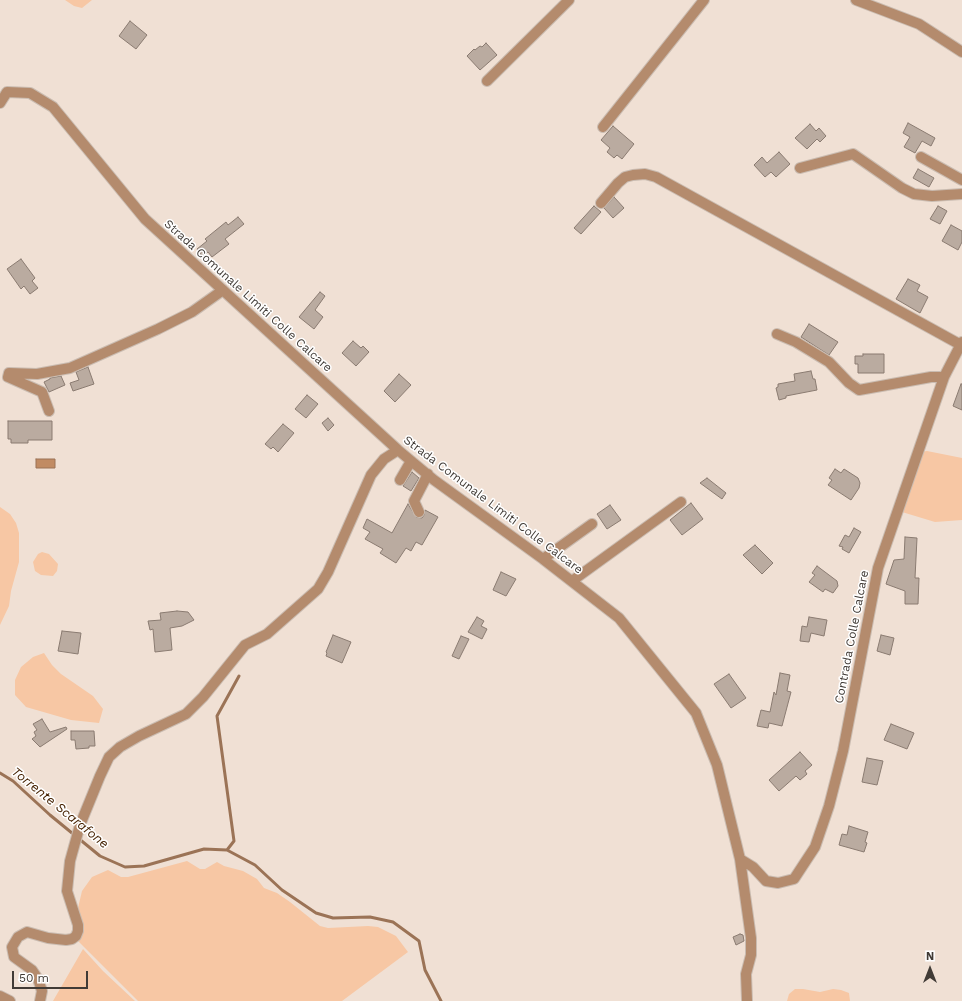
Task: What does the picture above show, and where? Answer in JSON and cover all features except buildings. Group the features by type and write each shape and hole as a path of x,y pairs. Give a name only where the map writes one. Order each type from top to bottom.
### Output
{"street":[{"path":"487,81 568,0"},
{"path":"603,127 704,0"},
{"path":"856,0 919,24 962,52"},
{"name":"Strada Comunale Limiti Colle Calcare","path":"0,103 7,92 30,93 53,107 145,219 398,450 619,618 696,713 717,765 740,859 751,938 751,955 746,974 747,1001"},
{"path":"800,168 853,154 902,188 914,194 932,196 962,194"},
{"path":"921,157 962,180"},
{"path":"601,203 625,177 633,174 645,174 656,177 961,343"},
{"path":"5,373 37,374 70,368 158,329 192,312 223,290"},
{"path":"777,334 796,342 830,362 850,383 859,390 931,377 944,377"},
{"name":"Contrada Colle Calcare","path":"740,859 753,867 766,881 778,883 794,879 815,847 829,806 842,751 878,568 944,377 961,343"},
{"path":"5,373 8,377 42,392 49,411"},
{"path":"40,1001 42,991 38,979 32,970 14,957 12,947 18,937 28,932 48,938 66,940 72,939 76,936 78,925 67,891 70,861 80,825 109,757 120,747 139,736 186,714 203,697 244,644 267,634 318,589 328,572 370,475 384,459 398,450"},
{"path":"400,480 411,461"},
{"path":"419,512 414,501 428,474"},
{"path":"572,581 681,502"},
{"path":"543,559 592,524"},
{"path":"0,996 10,1001"}],"shaded area":[{"path":"65,0 92,0 82,8 74,6"},
{"path":"927,451 962,458 962,520 935,522 902,512 920,452"},
{"path":"36,459 55,459 55,468 36,468"},
{"path":"0,507 10,514 16,523 19,533 19,562 11,591 9,606 0,625"},
{"path":"42,552 49,554 58,564 57,571 53,576 41,575 35,571 33,562 38,554"},
{"path":"44,653 52,665 61,674 93,696 103,709 99,723 71,720 26,707 15,695 15,680 21,667 33,657"},
{"path":"187,861 200,869 205,869 217,862 224,866 243,871 257,879 264,888 277,893 290,902 320,926 328,928 378,927 396,936 408,952 342,1001 138,1001 75,938 81,927 78,908 82,891 92,877 108,870 121,877 128,877"},
{"path":"83,949 103,971 135,1001 53,1001"},
{"path":"795,989 820,992 833,989 841,990 849,993 850,1001 787,1001 789,994"}],"waterway":[{"path":"227,850 234,841 217,716 239,676"},
{"name":"Torrente Scarafone","path":"0,773 13,781 50,815 100,856 125,867 144,866 204,849 227,850 255,865 282,890 316,913 333,918 370,917 393,922 419,941 425,970 441,1001"}]}
